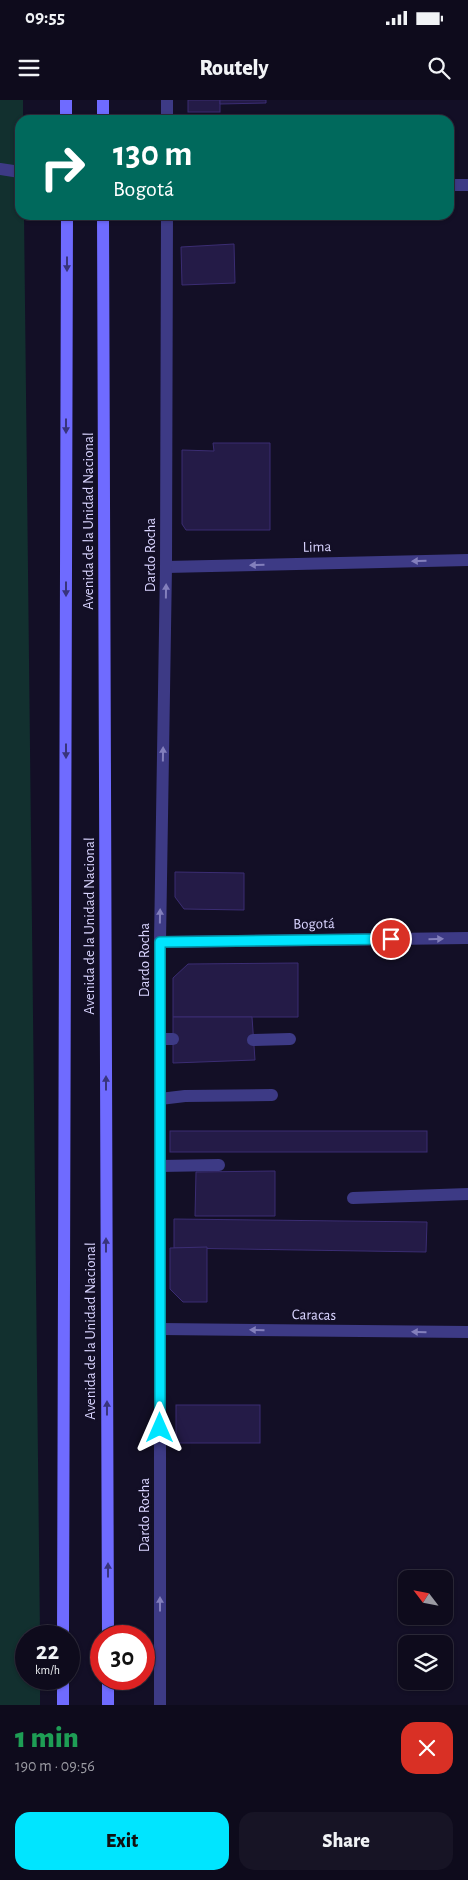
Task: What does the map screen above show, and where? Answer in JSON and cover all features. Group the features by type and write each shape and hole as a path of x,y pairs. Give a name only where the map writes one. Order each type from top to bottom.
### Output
{"main road":[{"path":"66,100 66,115"},
{"path":"103,100 103,115"},
{"name":"Avenida de la Unidad Nacional","path":"63,1625 67,220"},
{"name":"Avenida de la Unidad Nacional","path":"103,220 108,1625"},
{"path":"63,1690 63,1705"},
{"path":"108,1690 108,1705"}],"street":[{"path":"167,100 167,115"},
{"path":"0,169 15,171"},
{"path":"454,185 468,185"},
{"name":"Dardo Rocha","path":"160,1705 160,1099 166,1039 160,942 166,567 167,220"},
{"name":"Lima","path":"166,567 468,560"},
{"name":"Bogotá","path":"160,942 468,938"},
{"path":"253,1040 290,1039"},
{"path":"160,1099 185,1096 272,1096"},
{"path":"160,1166 219,1165"},
{"path":"353,1198 468,1194"},
{"name":"Caracas","path":"161,1329 468,1332"}],"green space":[{"path":"0,100 23,100 23,115 15,115 15,220 24,220 40,1625 15,1625 15,1690 40,1690 40,1705 0,1705"}],"building":[{"path":"188,100 220,100 220,112 188,112"},
{"path":"220,100 266,100 266,103 220,104"},
{"path":"234,244 235,283 182,285 181,247"},
{"path":"213,443 270,443 270,530 186,530 182,524 182,450 214,451"},
{"path":"175,872 244,873 244,910 184,909 175,897"},
{"path":"298,963 298,1017 173,1017 173,978 188,964"},
{"path":"173,1017 252,1017 255,1060 173,1063"},
{"path":"170,1131 427,1131 427,1152 170,1152"},
{"path":"275,1171 275,1216 195,1216 196,1172"},
{"path":"174,1219 427,1222 426,1252 174,1248"},
{"path":"207,1247 207,1302 183,1302 170,1289 170,1248"},
{"path":"176,1405 260,1405 260,1443 176,1443"}],"route":[{"path":"160,1428 160,942 391,939"}]}
